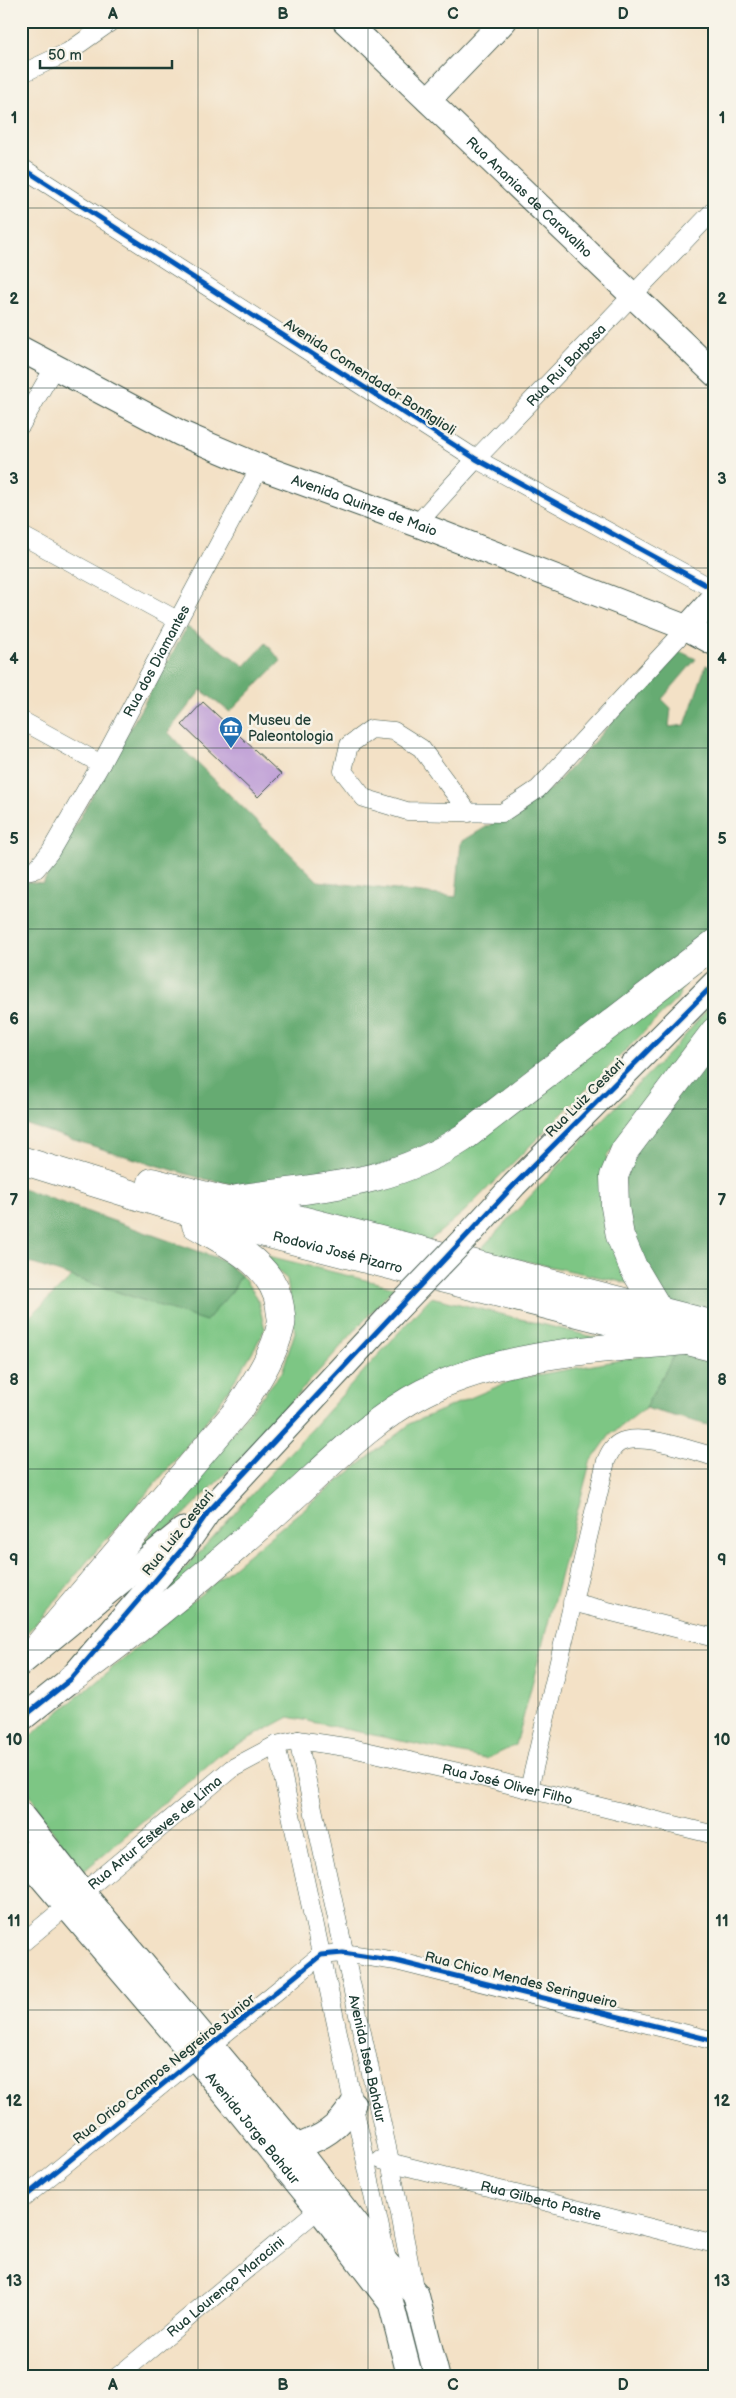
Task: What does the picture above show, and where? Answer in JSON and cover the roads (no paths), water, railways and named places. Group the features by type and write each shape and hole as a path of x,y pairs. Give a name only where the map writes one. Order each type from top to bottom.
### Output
{"main road":[{"path":"222,1201 367,1181 391,1174 437,1155 463,1138 715,943"},
{"path":"660,1312 633,1267 620,1236 615,1207 614,1176 630,1143 715,1031"},
{"name":"Rodovia José Pizarro","path":"21,1142 129,1176 222,1201 715,1325"},
{"name":"Rodovia José Pizarro","path":"21,1160 221,1222 715,1348"},
{"path":"28,1656 238,1410 266,1366 282,1324 279,1303 273,1283 264,1272 224,1241 160,1204"},
{"path":"71,1679 118,1645 206,1574 387,1416 422,1393 452,1380 528,1360 685,1341"}],"street":[{"path":"21,74 68,52 112,21"},
{"name":"Rua Ananias de Caravalho","path":"345,21 715,374"},
{"path":"428,100 504,21"},
{"name":"Avenida Comendador Bonfiglioli","path":"21,167 476,458 715,590"},
{"name":"Rua Rui Barbosa","path":"417,524 476,458 715,208"},
{"name":"Avenida Quinze de Maio","path":"21,349 180,433 260,467 417,524 687,628 715,643"},
{"path":"21,425 55,366"},
{"name":"Rua dos Diamantes","path":"21,872 36,869 50,852 101,764 260,467"},
{"path":"21,535 178,620"},
{"path":"469,813 421,748 394,730 371,729 349,746 343,771 364,798 407,811 469,813 502,813 538,789 715,597"},
{"path":"21,720 101,764"},
{"name":"Rua Luiz Cestari","path":"21,1719 71,1679 183,1548 208,1512 514,1186 715,983"},
{"path":"529,1789 606,1462 614,1446 629,1440 652,1440 715,1457"},
{"name":"Rua Luiz Cestari","path":"28,1656 172,1538 208,1512"},
{"path":"572,1602 715,1638"},
{"name":"Rua José Oliver Filho","path":"298,1740 352,1748 715,1835"},
{"name":"Rua Artur Esteves de Lima","path":"21,1944 231,1770 276,1745 298,1740"},
{"name":"Avenida Issa Bahdur","path":"298,1740 343,1953 390,2161 416,2294 437,2377"},
{"name":"Avenida Issa Bahdur","path":"276,1745 366,2157 388,2264 391,2302"},
{"name":"Avenida Jorge Bahdur","path":"21,1816 74,1899 203,2051 327,2203 416,2294"},
{"name":"Avenida Jorge Bahdur","path":"21,1853 74,1899"},
{"name":"Rua Chico Mendes Seringueiro","path":"321,1955 343,1953 396,1960 715,2041"},
{"name":"Rua Orico Campos Negreiros Junior","path":"21,2200 321,1955"},
{"name":"Avenida Jorge Bahdur","path":"203,2051 296,2147 327,2203 391,2302 410,2377"},
{"path":"296,2147 313,2141 337,2127 354,2104"},
{"name":"Rua Gilberto Pastre","path":"366,2157 390,2161 715,2244"},
{"name":"Rua Lourenço Maracini","path":"117,2377 327,2203"}],"place":[{"name":"Museu de Paleontologia","path":"231,749"}]}
